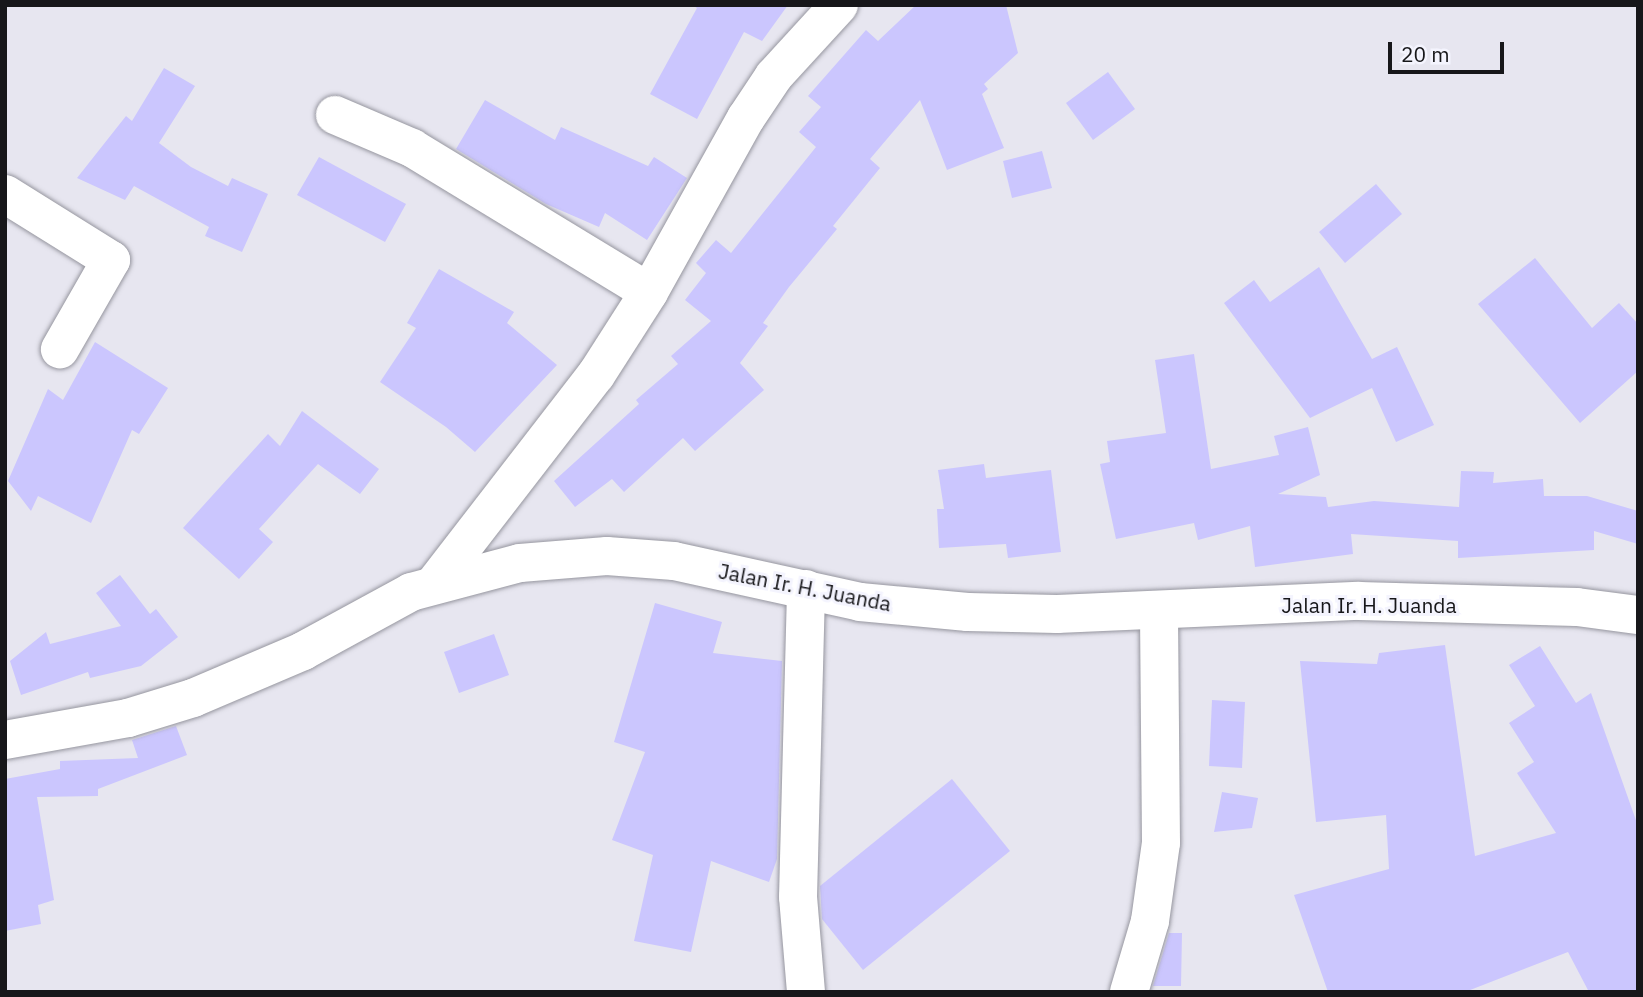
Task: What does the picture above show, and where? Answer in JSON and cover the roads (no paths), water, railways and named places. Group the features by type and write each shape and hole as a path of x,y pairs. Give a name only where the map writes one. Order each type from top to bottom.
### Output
{"street":[{"path":"435,583 596,375 649,292 746,118 775,76 839,5"},
{"path":"335,115 412,148 649,292"},
{"path":"5,194 111,260 60,349"},
{"name":"Jalan Ir. H. Juanda","path":"5,740 128,718 193,698 303,651 435,583 520,562 607,556 674,561 860,602 968,612 1159,611 1359,601 1577,607 1638,615"},
{"path":"806,589 799,897 806,992"},
{"path":"1129,992 1150,921 1161,844 1159,611"}]}
